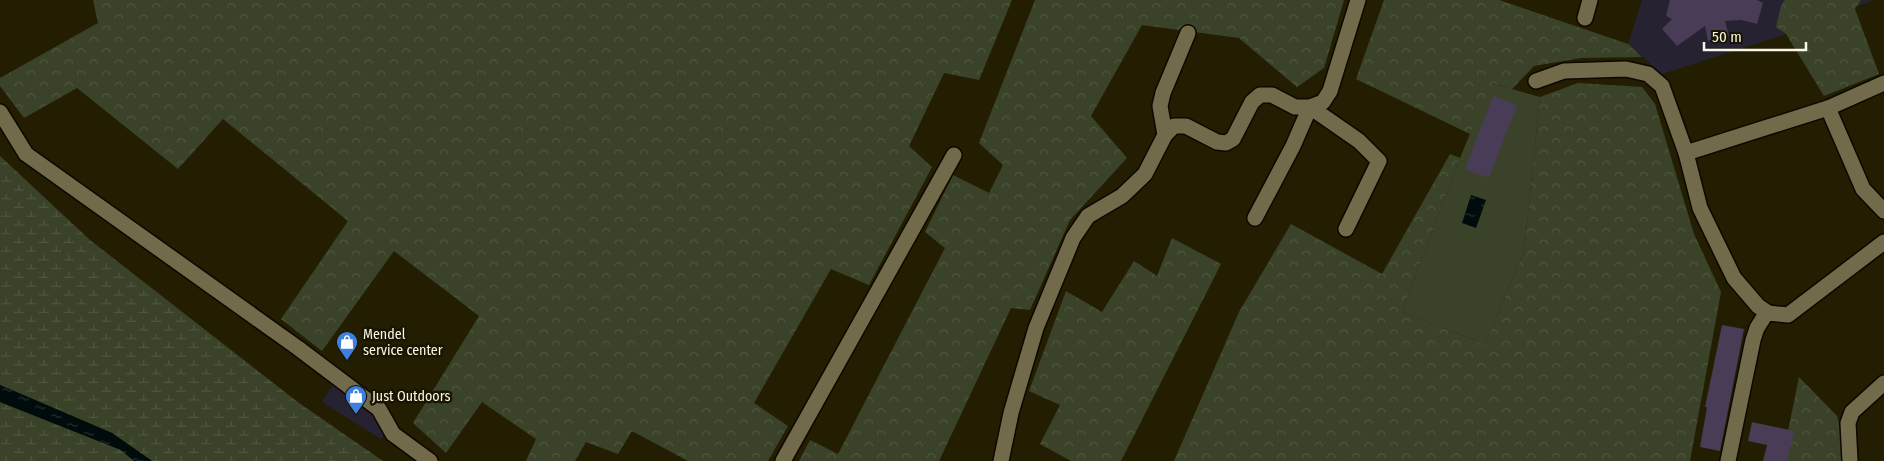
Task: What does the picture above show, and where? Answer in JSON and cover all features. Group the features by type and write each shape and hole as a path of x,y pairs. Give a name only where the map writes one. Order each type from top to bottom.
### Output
{"street":[{"path":"1002,461 1011,413 1036,328 1073,238 1088,216 1122,196 1144,174 1165,135 1174,126 1186,126 1217,142 1226,143 1233,138 1252,102 1260,95 1272,96 1295,107 1310,107 1324,102 1330,90 1358,0"},
{"path":"1584,18 1590,0"},
{"path":"1165,135 1161,117 1162,99 1188,33"},
{"path":"1536,81 1564,72 1626,69 1648,74 1662,86 1686,152 1700,208 1734,278 1758,306 1767,312 1788,315 1884,242"},
{"path":"1686,152 1828,108 1884,83"},
{"path":"1255,218 1293,146 1310,107"},
{"path":"1310,107 1359,141 1379,161 1346,229"},
{"path":"1828,108 1863,189 1884,211"},
{"path":"0,112 26,154 298,348 379,409 393,434 430,461"},
{"path":"783,461 954,154"},
{"path":"1728,461 1757,328 1767,312"},
{"path":"1850,461 1848,422 1852,412 1884,383"}],"shaded area":[{"path":"1642,0 1874,0 1786,34 1662,74 1628,44"},
{"name":"Just Outdoors","path":"335,382 370,409 387,433 381,439 322,402"}],"green space":[{"path":"93,0 1012,0 979,80 944,73 909,146 932,167 869,285 831,269 754,403 788,426 768,461 688,461 632,431 618,454 586,442 575,461 526,461 536,439 482,402 446,453 413,423 479,316 394,251 322,351 281,319 348,221 223,119 178,169 77,88 24,118 0,86 0,78 98,23"},
{"path":"1035,0 1344,0 1324,68 1297,87 1239,38 1142,25 1091,116 1127,158 1070,220 1030,310 1011,308 939,461 799,461 810,440 838,454 945,248 925,232 953,175 989,193 1003,165 979,143"},
{"path":"1384,0 1499,0 1628,44 1642,57 1581,58 1534,66 1512,89 1492,83 1470,134 1356,79"},
{"path":"1785,0 1861,0 1855,9 1879,74 1824,96 1786,34 1776,27 1781,6"},
{"path":"1491,83 1540,97 1524,252 1485,344 1402,312 1460,158"},
{"path":"1578,83 1642,87 1655,104 1694,234 1721,292 1690,461 1174,461 1239,312 1291,224 1382,274 1450,154 1460,158 1402,312 1485,344 1524,252 1540,97"},
{"path":"0,156 90,240 299,403 383,461 152,461 112,433 0,385"},
{"path":"1172,238 1221,264 1121,461 1071,461 1040,444 1060,405 1029,391 1066,291 1102,312 1134,261 1157,276"},
{"path":"1799,377 1837,416 1846,451 1844,461 1782,461"},
{"path":"0,402 121,450 134,461 0,461"}],"water":[{"path":"1471,195 1486,200 1476,228 1462,223"},
{"path":"0,385 112,433 152,461 134,461 121,450 0,402"}],"building":[{"path":"1670,0 1757,0 1763,3 1757,24 1741,20 1725,21 1729,36 1708,41 1705,26 1677,46 1662,29 1672,19 1666,16"},
{"path":"1493,96 1517,105 1489,178 1465,169"},
{"path":"1722,325 1744,329 1720,451 1700,447 1707,407 1705,407"},
{"path":"1752,422 1794,431 1787,461 1763,461 1767,445 1748,441"}],"place":[{"name":"Mendel service center","path":"347,361"},
{"name":"Just Outdoors","path":"356,415"}]}
